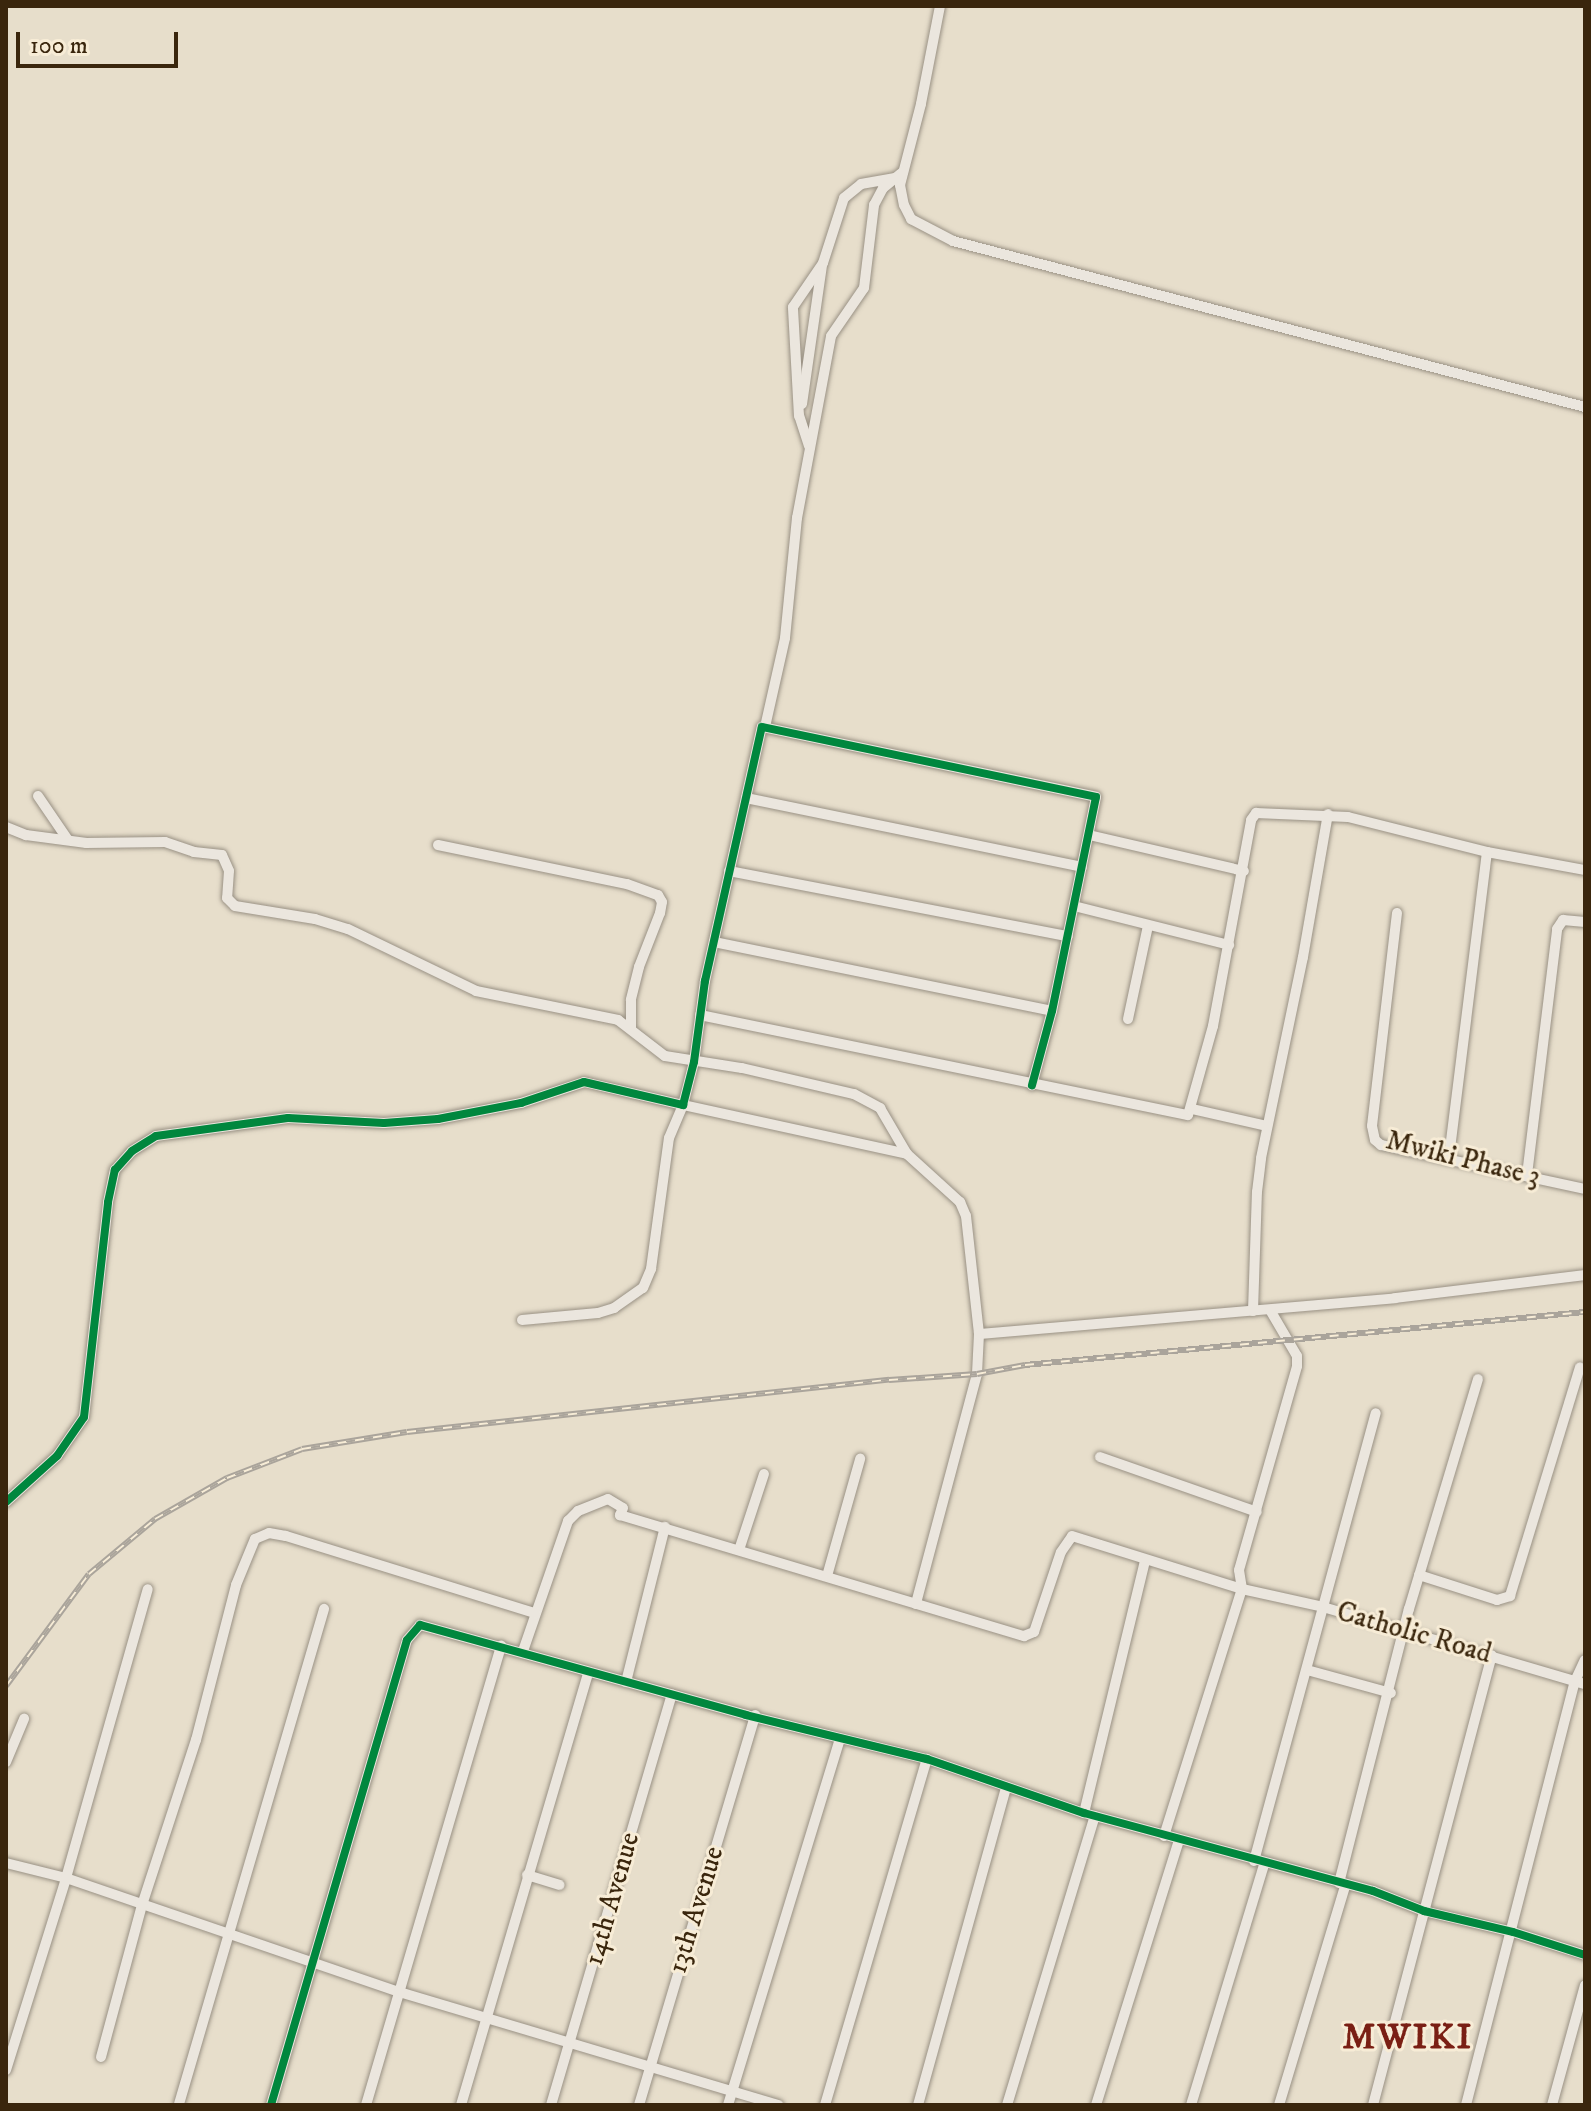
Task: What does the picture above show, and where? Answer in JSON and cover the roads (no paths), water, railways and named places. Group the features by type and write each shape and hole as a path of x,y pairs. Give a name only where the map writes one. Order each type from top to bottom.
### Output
{"street":[{"path":"940,6 921,104 900,175 900,185 911,219 953,241 1585,407"},
{"path":"799,418 823,263 844,198 861,184 900,175"},
{"path":"522,1320 598,1313 614,1308 643,1288 651,1269 669,1138 683,1105 694,1062 700,1015 729,871 785,638 797,518 831,336 864,288 874,205 883,188 900,175"},
{"path":"810,448 799,418 793,307 823,263"},
{"path":"765,727 1095,796 1052,1011 1032,1085"},
{"path":"38,796 68,840"},
{"path":"746,798 1082,867"},
{"path":"700,1015 1185,1115 1192,1109 1229,945 1251,820 1256,813 1328,814 1487,852 1585,870"},
{"path":"1253,1311 1257,1192 1267,1126 1301,972 1328,814"},
{"path":"6,827 26,835 68,840 165,842 194,852 222,855 229,871 227,898 235,906 348,929 476,991 618,1020 665,1056 742,1068 869,1099 880,1108 907,1154 960,1202 966,1216 979,1334 977,1374 916,1604 620,1515 623,1508 608,1499 572,1515 523,1651"},
{"path":"1089,835 1244,871"},
{"path":"438,845 627,884 658,895 662,902 660,913 639,967 631,1000 631,1028"},
{"path":"1449,1157 1487,852"},
{"path":"729,871 1068,936"},
{"path":"1074,906 1229,945"},
{"name":"Mwiki Phase 3","path":"1397,913 1372,1134 1381,1145 1449,1157 1585,1189"},
{"path":"1527,1175 1557,929 1563,920 1585,922"},
{"path":"1128,1019 1148,926"},
{"path":"714,942 1052,1011"},
{"path":"6,1502 57,1456 84,1417 108,1202 115,1170 132,1151 156,1136 288,1118 384,1123 438,1119 521,1103 584,1082 907,1154"},
{"path":"1192,1109 1267,1126"},
{"path":"979,1334 1270,1310 1585,1275"},
{"path":"1164,1836 1242,1589 1239,1570 1297,1366 1297,1356 1270,1310"},
{"path":"1419,1575 1497,1600 1510,1596 1580,1367"},
{"path":"1279,2105 1342,1884 1419,1575 1478,1379"},
{"path":"1191,2105 1259,1863 1323,1607 1376,1413"},
{"path":"1100,1457 1257,1512"},
{"path":"827,1576 860,1459"},
{"path":"739,1550 764,1474"},
{"path":"626,1682 665,1527"},
{"path":"101,2057 142,1905 196,1740 236,1585 255,1539 269,1533 286,1536 535,1613"},
{"name":"Catholic Road","path":"916,1604 1030,1636 1061,1552 1072,1536 1242,1589 1323,1607 1580,1682"},
{"path":"1007,2105 1089,1815 1145,1561"},
{"path":"6,2070 66,1878 148,1589"},
{"path":"179,2104 226,1935 324,1609"},
{"path":"271,2105 411,1632 420,1625 523,1651 588,1673 927,1759 1089,1815 1259,1863 1373,1891 1424,1911 1513,1932 1585,1955"},
{"path":"366,2105 501,1645"},
{"path":"1373,2105 1492,1656"},
{"path":"1466,2105 1585,1660"},
{"path":"1307,1670 1391,1693"},
{"path":"461,2105 489,2019 527,1875 588,1673"},
{"name":"14th Avenue","path":"551,2105 672,1694"},
{"name":"13th Avenue","path":"639,2105 755,1715"},
{"path":"6,1762 24,1719"},
{"path":"728,2105 840,1739"},
{"path":"825,2105 927,1759"},
{"path":"918,2105 1006,1788"},
{"path":"1096,2105 1179,1840"},
{"path":"6,1863 66,1878 399,1992 779,2105"},
{"path":"527,1875 560,1885"},
{"path":"1552,2105 1585,1985"}],"railway":[{"path":"6,1686 89,1574 155,1519 227,1478 302,1449 407,1432 889,1380 977,1374 1025,1365 1585,1312"}],"district":[{"name":"MWIKI","path":"1408,2038"}]}
